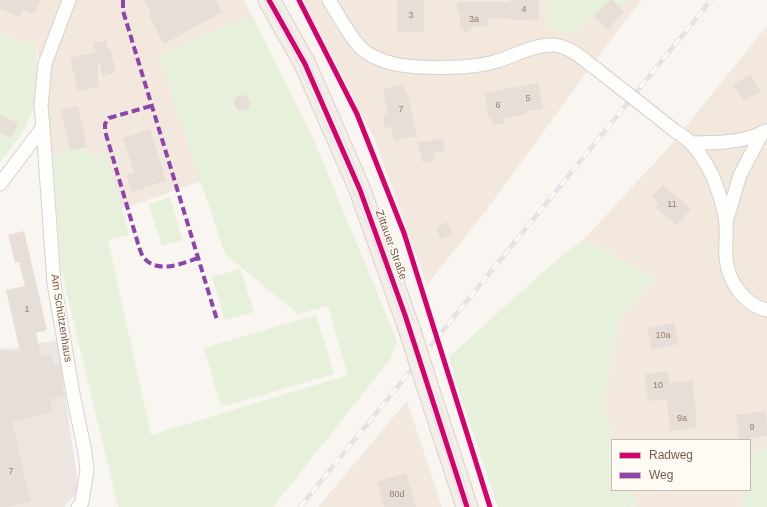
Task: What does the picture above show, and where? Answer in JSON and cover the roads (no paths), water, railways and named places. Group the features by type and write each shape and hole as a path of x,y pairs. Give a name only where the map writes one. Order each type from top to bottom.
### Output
{"main road":[{"name":"Zittauer Straße","path":"269,0 305,64 360,190 410,331 467,507"}],"street":[{"name":"Am Schützenhaus","path":"69,0 45,64 41,106 54,283 74,399 85,452 86,470 82,502 78,507"},
{"path":"329,0 354,40 362,49 380,59 394,64 456,67 493,62 541,46 553,45 572,50 691,143 702,158 717,188 726,223 726,258 728,271 732,280 738,290 748,301 761,309 767,310"},
{"path":"0,184 43,127"},
{"path":"691,143 715,143 738,140 764,131"},
{"path":"726,223 740,175 764,131"}],"tram line":[{"path":"264,0 290,46 335,146 370,231 407,336 463,507"},
{"path":"275,0 315,75 366,191 410,311 472,507"}],"railway":[{"path":"300,507 711,0"}]}
